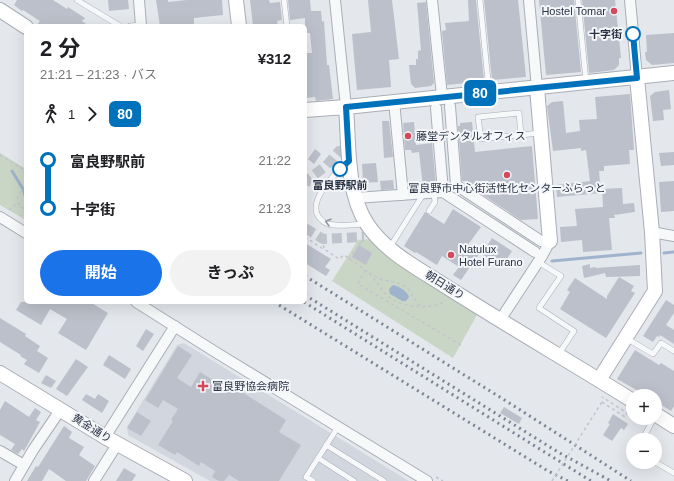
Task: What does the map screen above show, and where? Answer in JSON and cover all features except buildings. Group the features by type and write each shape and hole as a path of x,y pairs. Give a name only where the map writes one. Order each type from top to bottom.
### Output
{"street":[{"path":"139,0 141,24"},
{"path":"236,0 239,24"},
{"path":"335,0 346,107"},
{"path":"432,0 442,103 456,185 546,241"},
{"path":"500,320 538,262 546,241 541,133 529,0"},
{"path":"599,380 655,291 652,232 630,0"},
{"path":"0,10 24,26"},
{"path":"307,110 394,101 442,103 490,92 674,73"},
{"path":"394,101 403,195"},
{"path":"433,193 442,103"},
{"name":"朝日通り","path":"346,107 349,161 355,198 365,230 406,260 457,293 626,397"},
{"path":"355,198 433,193 534,252"},
{"path":"3,215 24,231"},
{"path":"652,232 674,236"},
{"path":"139,304 427,481"},
{"path":"105,437 175,326"},
{"name":"黄金通り","path":"0,373 61,408 105,437 185,481"},
{"path":"15,481 61,408"},
{"path":"662,420 674,426"},
{"path":"94,481 118,444"},
{"path":"0,451 24,465"}],"lane":[{"path":"77,0 117,24"},
{"path":"284,0 287,24"},
{"path":"480,0 490,92"},
{"path":"578,0 587,83"},
{"path":"521,135 519,113 478,117 480,139 521,135 541,133"},
{"path":"349,161 332,176 318,198 316,212 322,221 328,224 365,230"},
{"path":"429,210 435,202 433,193"},
{"path":"390,248 433,193"},
{"path":"538,262 561,276 539,308 574,331 558,355"},
{"path":"626,338 653,354 661,343 674,351"},
{"path":"313,481 306,477 338,427"},
{"path":"326,445 384,481"},
{"path":"318,458 354,481"},
{"path":"662,466 674,473"}],"path":[{"path":"0,155 24,170"},
{"path":"24,189 18,196 18,203 24,208"},
{"path":"3,215 18,203"},
{"path":"349,259 365,230"},
{"path":"307,238 339,259 344,255 365,270 391,299 406,305 432,307 443,303 457,293"},
{"path":"323,239 324,250"},
{"path":"365,270 358,284 461,345"},
{"path":"367,272 383,280 393,281 407,288 414,301 422,307"},
{"path":"552,481 602,402 625,417 627,414 601,396"}],"shaded area":[{"name":"富良野協会病院","path":"184,343 409,481 210,481 128,435 127,427 177,345"}],"green space":[{"path":"0,153 24,168 24,219 0,205"},
{"path":"372,239 478,313 453,358 332,281 358,240"}],"water":[{"path":"393,285 405,291 409,297 406,301 402,301 390,294 389,289"}],"waterway":[{"path":"12,171 24,192"},
{"path":"664,253 674,252"},
{"path":"552,261 641,253"}],"tunnel":[{"path":"307,180 326,166 339,151 348,150"},
{"path":"307,229 323,239 364,237"}],"railway":[{"path":"307,277 511,404 631,481"},
{"path":"307,296 558,452 611,481"},
{"path":"277,304 548,471 568,481"},
{"path":"307,304 591,481"}],"bus line":[{"name":"80","path":"340,169 349,161 346,107 637,78 633,34"}],"place":[{"name":"Hostel Tomar","path":"614,11"},
{"name":"十字街","path":"633,34"},
{"name":"藤堂デンタルオフィス","path":"408,136"},
{"name":"富良野駅前","path":"340,169"},
{"name":"富良野市中心街活性化センターふらっと","path":"507,175"},
{"name":"Natulux Hotel Furano","path":"451,255"},
{"name":"富良野協会病院","path":"203,386"}]}
